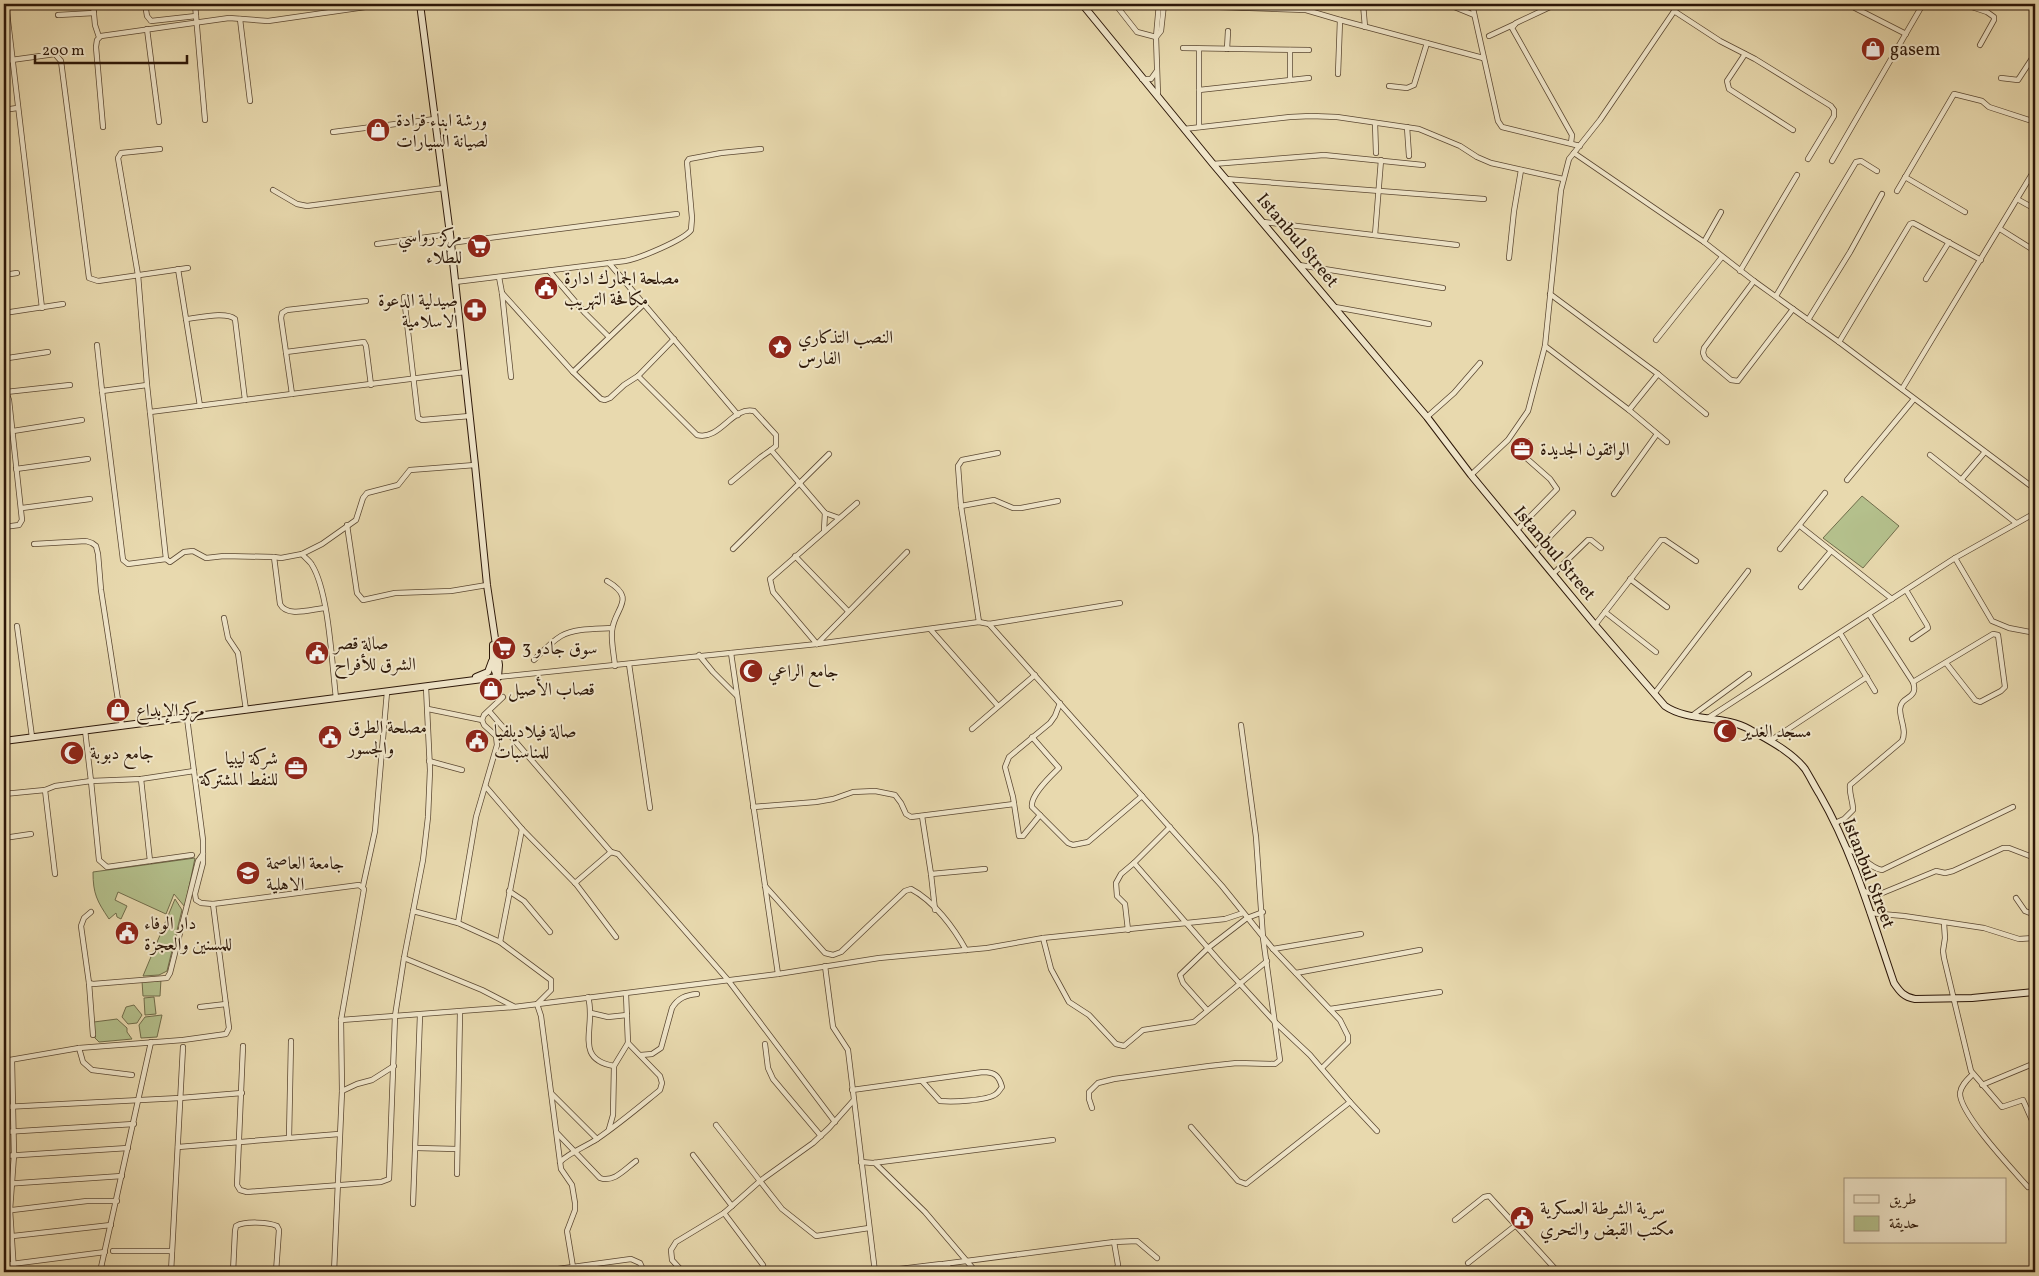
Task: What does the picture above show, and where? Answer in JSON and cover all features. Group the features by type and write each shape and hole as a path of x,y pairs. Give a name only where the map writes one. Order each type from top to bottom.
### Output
{"street":[{"path":"6,4 5,12 28,178 42,308"},
{"path":"93,4 100,37 96,47 103,127"},
{"path":"145,4 146,16 151,21 196,16"},
{"path":"195,4 205,120"},
{"path":"100,37 197,22 240,19 268,21 386,4"},
{"path":"420,4 450,234 476,464 487,585 499,665 498,678"},
{"name":"Istanbul Street","path":"1082,4 1213,164 1427,417 1471,475 1654,694 1671,710 1742,726 1787,752 1804,769 1848,849 1894,983 1900,992 1906,997 1915,999 1952,999 2035,992"},
{"path":"1115,4 1137,32 1156,37"},
{"path":"1158,98 1156,37 1161,31 1161,4 1247,6 1306,10 1483,58"},
{"path":"1363,4 1365,27"},
{"path":"1447,4 1474,15"},
{"path":"1472,4 1498,121 1507,129 1580,146"},
{"path":"1471,475 1502,446 1524,418 1532,398 1545,346 1563,179 1569,159 1600,120 1679,4"},
{"path":"1832,160 1923,4"},
{"path":"1963,4 1987,12 1994,17 1980,45"},
{"path":"1489,36 1550,7"},
{"path":"1855,8 1906,34"},
{"path":"1674,11 1720,41 1831,106 1834,110 1834,116 1808,159"},
{"path":"58,16 94,13"},
{"path":"240,19 250,101"},
{"path":"1338,74 1340,20"},
{"path":"1516,23 1512,26 1513,31 1572,135 1571,143"},
{"path":"147,29 159,122"},
{"path":"1227,49 1228,31"},
{"path":"1389,86 1410,88 1414,86 1427,42"},
{"path":"1183,48 1309,50"},
{"path":"1199,49 1199,127"},
{"path":"1290,50 1290,80"},
{"path":"4,61 55,54 61,60 89,278 98,281 188,268"},
{"path":"1744,54 1727,81 1729,89 1792,130"},
{"path":"2002,78 2018,80 2035,56"},
{"path":"1142,78 1152,79 1156,71"},
{"path":"1199,90 1309,78"},
{"path":"1897,191 1954,94 1982,101 1989,106 2035,122"},
{"path":"4,110 17,108"},
{"path":"1184,129 1311,116 1407,127 1419,129 1452,143 1476,157 1491,163 1563,179"},
{"path":"333,132 435,119"},
{"path":"1375,123 1376,153"},
{"path":"1407,127 1409,156"},
{"path":"160,149 125,152 118,155 138,275 147,385 166,560"},
{"path":"455,282 609,263 640,257 688,234 692,225 687,162 689,159 721,153 761,149"},
{"path":"1574,153 1704,242 1740,271 1839,342 1984,453 2035,489"},
{"path":"1213,164 1324,155 1423,164"},
{"path":"1376,235 1381,160"},
{"path":"1776,296 1856,162 1861,161 1877,171"},
{"path":"1902,389 2035,169"},
{"path":"1509,258 1521,170"},
{"path":"1740,271 1797,175"},
{"path":"1905,177 1966,212"},
{"path":"1226,179 1484,199"},
{"path":"273,190 296,204 307,206 444,188"},
{"path":"1808,320 1850,252 1882,194"},
{"path":"2017,199 2035,209"},
{"path":"1704,242 1722,212"},
{"path":"450,243 677,214"},
{"path":"1263,222 1457,245"},
{"path":"1839,342 1910,224 1913,223 1981,260"},
{"path":"2000,229 2035,251"},
{"path":"377,244 450,234"},
{"path":"1926,279 1949,242"},
{"path":"1656,340 1722,257"},
{"path":"609,263 738,415"},
{"path":"1299,264 1443,288"},
{"path":"178,269 200,406"},
{"path":"549,271 585,313 609,337"},
{"path":"4,275 16,273"},
{"path":"499,277 511,377"},
{"path":"1754,281 1704,348 1705,358 1731,380 1738,381 1793,310"},
{"path":"502,293 573,372 598,397 605,400 638,376 674,339"},
{"path":"1550,294 1658,374 1706,414"},
{"path":"404,297 415,379 416,412 420,419 470,416"},
{"path":"292,394 281,318 283,311 366,300"},
{"path":"4,313 63,304"},
{"path":"573,372 644,304"},
{"path":"1334,307 1430,324"},
{"path":"186,319 232,316 234,319 245,400"},
{"path":"286,352 364,342 370,385"},
{"path":"97,345 123,560 128,564 166,560 170,562 184,552 193,551 206,558 224,556 281,558 302,554 322,544 356,520 360,504 367,493 398,485 410,470 476,464"},
{"path":"1545,346 1629,410 1667,442"},
{"path":"4,370 5,362 8,358 48,352"},
{"path":"1427,417 1454,393 1480,363"},
{"path":"150,412 465,372"},
{"path":"1629,410 1658,374"},
{"path":"638,376 697,435 711,435 746,410 754,411 776,435 776,446 732,482"},
{"path":"4,378 13,431 16,470 22,508 22,523 4,527"},
{"path":"6,392 70,385"},
{"path":"102,391 147,385"},
{"path":"1847,480 1914,399"},
{"path":"13,431 82,420"},
{"path":"1614,494 1657,434"},
{"path":"771,450 825,513 839,518"},
{"path":"979,622 961,506 959,463 965,459 998,453"},
{"path":"1961,480 1984,453"},
{"path":"733,549 829,454"},
{"path":"1930,455 2016,524"},
{"path":"1517,530 1557,489 1550,479 1525,457"},
{"path":"16,470 88,459"},
{"path":"1780,549 1825,493"},
{"path":"22,508 90,499"},
{"path":"961,506 994,500 1012,507 1021,508 1058,501"},
{"path":"817,644 770,588 770,580 772,576 857,503"},
{"path":"823,532 826,520 825,513"},
{"path":"1535,552 1573,513"},
{"path":"1708,718 1955,558 2035,513"},
{"path":"347,525 357,593 363,600 395,593 451,591 487,585"},
{"path":"1800,526 1892,599"},
{"path":"1553,574 1588,540 1591,540 1601,548"},
{"path":"1595,625 1661,540 1665,540 1696,561"},
{"path":"34,544 86,541 96,546 122,726"},
{"path":"1801,587 1831,551"},
{"path":"817,644 907,552"},
{"path":"302,554 312,565 323,593 336,698"},
{"path":"795,556 848,611"},
{"path":"274,557 282,608 288,612 325,608"},
{"path":"1955,558 1984,609 1996,624 2035,633"},
{"path":"1654,694 1748,571"},
{"path":"1630,579 1667,607"},
{"path":"607,581 616,587 622,597 612,628 615,666"},
{"path":"1906,590 1928,628 1912,639"},
{"path":"4,741 463,682 699,655 817,644 979,622 989,624 1120,603"},
{"path":"1605,612 1656,652"},
{"path":"1835,823 1844,819 1853,810 1854,801 1849,790 1850,785 1902,741 1904,736 1900,709 1902,703 1914,692 1914,682 1869,614"},
{"path":"224,618 228,638 238,652 246,710"},
{"path":"493,624 493,665 498,678"},
{"path":"989,624 1222,886 1273,949 1330,1009 1345,1028 1348,1042 1322,1068"},
{"path":"1946,663 1975,700 1980,702 2001,691 2006,684 1998,635 1996,634 1996,624"},
{"path":"17,626 32,737"},
{"path":"534,660 559,637 566,634 612,628"},
{"path":"931,630 998,706"},
{"path":"1840,633 1875,691"},
{"path":"1914,682 1996,634"},
{"path":"731,653 778,974"},
{"path":"699,655 737,696"},
{"path":"463,682 486,673 493,657"},
{"path":"629,664 650,808"},
{"path":"1693,715 1749,674"},
{"path":"972,728 1035,675"},
{"path":"1770,741 1867,677"},
{"path":"243,1046 237,1185 240,1190 247,1192 385,1181 389,1179 396,1016 404,958 423,860 428,817 429,761 426,687"},
{"path":"334,1272 342,1091 341,1020 365,892 363,886 375,831 387,692"},
{"path":"482,720 503,697"},
{"path":"1040,815 1023,836 1020,837 1005,767 1009,757 1050,723 1060,703"},
{"path":"428,709 482,720"},
{"path":"489,711 611,852 618,854 728,980 835,1122"},
{"path":"187,718 202,823 203,862 195,897 200,904 213,904 295,892 363,886"},
{"path":"458,924 476,817 486,787 497,742 495,734 484,725 482,720"},
{"path":"1092,1108 1089,1092 1098,1083 1171,1070 1237,1063 1267,1065 1278,1063 1280,1058 1266,962 1256,837 1242,726"},
{"path":"85,730 99,860 102,864 111,867 192,855"},
{"path":"1032,737 1059,768 1048,778 1033,799 1032,807 1068,843 1082,845 1142,796"},
{"path":"429,761 462,770"},
{"path":"4,794 45,790 55,786 141,779 194,771"},
{"path":"141,779 150,861"},
{"path":"486,787 522,829 575,883 616,937"},
{"path":"45,790 55,874"},
{"path":"753,807 816,802 833,799 853,792 875,791 897,797 906,814 911,817 1014,804"},
{"path":"1848,849 1861,856 1874,868 1882,870 2013,808"},
{"path":"922,816 935,910"},
{"path":"1128,930 1125,904 1117,896 1116,883 1121,874 1170,827"},
{"path":"500,942 522,829"},
{"path":"4,838 31,834"},
{"path":"1864,891 1880,894 1936,872 1945,873 1953,871 2003,848 2009,848 2035,858"},
{"path":"575,883 611,852"},
{"path":"89,983 165,979 168,976 198,861 203,854"},
{"path":"1134,863 1240,984 1322,1068 1377,1131"},
{"path":"931,874 985,869"},
{"path":"765,886 826,953 830,955 841,952 908,890 917,893 935,910 951,927 966,950"},
{"path":"509,891 524,901 550,932"},
{"path":"2016,898 2025,911 2035,914"},
{"path":"4,1061 79,1048 183,1040 226,1034 229,1028 213,904"},
{"path":"413,911 458,924 500,942 552,980 552,990 537,1004"},
{"path":"91,912 84,918 81,926 89,983 93,1035"},
{"path":"1207,1010 1183,984 1180,975 1208,948 1247,918 1263,912"},
{"path":"341,1020 460,1012 626,994 778,974 879,958 987,948 1043,938 1230,918 1243,913"},
{"path":"1870,913 1984,928 2019,939 2035,938"},
{"path":"1944,923 1945,941 1943,950 1952,999 1973,1074 2002,1107 2023,1100 2035,1127"},
{"path":"1273,949 1361,934"},
{"path":"1043,938 1051,969 1069,1002 1089,1015 1116,1044 1124,1046 1143,1030 1194,1022 1266,962"},
{"path":"1296,973 1420,950"},
{"path":"404,958 482,990 514,1007"},
{"path":"825,966 833,1027 848,1049 875,1272 1114,1242 1137,1241 1157,1258"},
{"path":"1330,1009 1440,992"},
{"path":"609,1130 613,1115 614,1066 628,1043 626,994"},
{"path":"641,1055 652,1054 661,1048 672,1008 676,1002 682,997 697,994"},
{"path":"588,997 591,1013 589,1049 601,1064 614,1066"},
{"path":"200,1007 226,1004"},
{"path":"537,1004 541,1016 560,1162 562,1172 572,1185 575,1203 575,1210 567,1231 573,1268"},
{"path":"456,1174 460,1012"},
{"path":"591,1013 608,1017 627,1015"},
{"path":"413,1204 420,1015"},
{"path":"289,1138 291,1041"},
{"path":"100,1272 151,1042"},
{"path":"560,1162 566,1155 597,1139 660,1090 660,1076 628,1043"},
{"path":"766,1044 768,1068 773,1079 821,1136"},
{"path":"171,1272 183,1047"},
{"path":"79,1048 83,1062 92,1070 132,1075"},
{"path":"12,1061 14,1156 10,1210 14,1272"},
{"path":"1982,1084 2035,1063"},
{"path":"342,1091 372,1080 394,1066"},
{"path":"852,1090 991,1072 1000,1080 1002,1087 996,1095 972,1100 946,1102 940,1101 922,1081"},
{"path":"1973,1074 1961,1088 1960,1094 1965,1106 1979,1130 2028,1187"},
{"path":"4,1106 180,1098 242,1093"},
{"path":"552,1093 597,1139"},
{"path":"683,1272 672,1260 671,1250 676,1242 724,1212 760,1181 807,1149 835,1122 853,1100"},
{"path":"1191,1127 1238,1181 1246,1184 1350,1102"},
{"path":"4,1132 134,1124"},
{"path":"716,1125 782,1209 816,1236 869,1228"},
{"path":"556,1132 600,1178 612,1180 636,1161"},
{"path":"178,1147 339,1134"},
{"path":"862,1162 875,1163 1053,1140"},
{"path":"4,1156 128,1148"},
{"path":"416,1148 457,1149"},
{"path":"693,1155 732,1206"},
{"path":"875,1163 925,1212 976,1272"},
{"path":"4,1184 122,1176"},
{"path":"1456,1220 1487,1196 1558,1272"},
{"path":"4,1210 87,1201 117,1201"},
{"path":"724,1212 763,1265"},
{"path":"233,1272 236,1226 241,1224 272,1224 278,1226 279,1230 276,1272"},
{"path":"4,1237 111,1225"},
{"path":"1468,1263 1516,1226"},
{"path":"1113,1272 1116,1271 1118,1265 1114,1242"},
{"path":"113,1251 172,1251"},
{"path":"4,1265 105,1252"},
{"path":"536,1272 631,1259 640,1264 644,1272"},
{"path":"941,1264 948,1266 951,1272"}],"green space":[{"path":"1862,496 1899,526 1863,568 1823,538"},
{"path":"195,858 185,907 174,894 166,914 118,892 115,900 127,906 121,919 117,917 116,913 109,919 96,897 93,872"},
{"path":"175,899 182,910 167,971 159,975 143,976"},
{"path":"161,979 160,996 143,996 142,981"},
{"path":"154,997 156,1014 145,1015 144,998"},
{"path":"134,1005 142,1015 137,1023 128,1024 122,1017 126,1007"},
{"path":"162,1015 157,1037 141,1038 139,1025 145,1017"},
{"path":"117,1019 127,1028 127,1032 132,1039 99,1042 95,1038 94,1022"}],"place":[{"name":"gasem","path":"1873,49"},
{"name":"ورشة ابناء قرادة لصيانة السيارات","path":"378,130"},
{"name":"مركز رواسي للطلاء","path":"479,246"},
{"name":"مصلحة الجمارك ادارة مكافحة التهريب","path":"546,288"},
{"name":"صيدلية الدعوة الاسلامية","path":"475,310"},
{"name":"النصب التذكاري الفارس","path":"780,347"},
{"name":"الواثقون الجديدة","path":"1522,449"},
{"name":"سوق جادو 3","path":"504,648"},
{"name":"صالة قصر الشرق للأفراح","path":"317,653"},
{"name":"جامع الراعي","path":"751,671"},
{"name":"قصاب الأصيل","path":"491,689"},
{"name":"مركز الإبداع","path":"118,710"},
{"name":"مسجد الغدير","path":"1725,731"},
{"name":"مصلحة الطرق والجسور","path":"330,737"},
{"name":"صالة فيلاديلفيا للمناسبات","path":"477,741"},
{"name":"جامع دبوبة","path":"72,753"},
{"name":"شركة ليبيا للنفط المشتركة","path":"296,768"},
{"name":"جامعة العاصمة الاهلية","path":"248,873"},
{"name":"دار الوفاء للمسنين والعجزة","path":"127,933"},
{"name":"سرية الشرطة العسكرية مكتب القبض والتحري","path":"1522,1218"}]}
